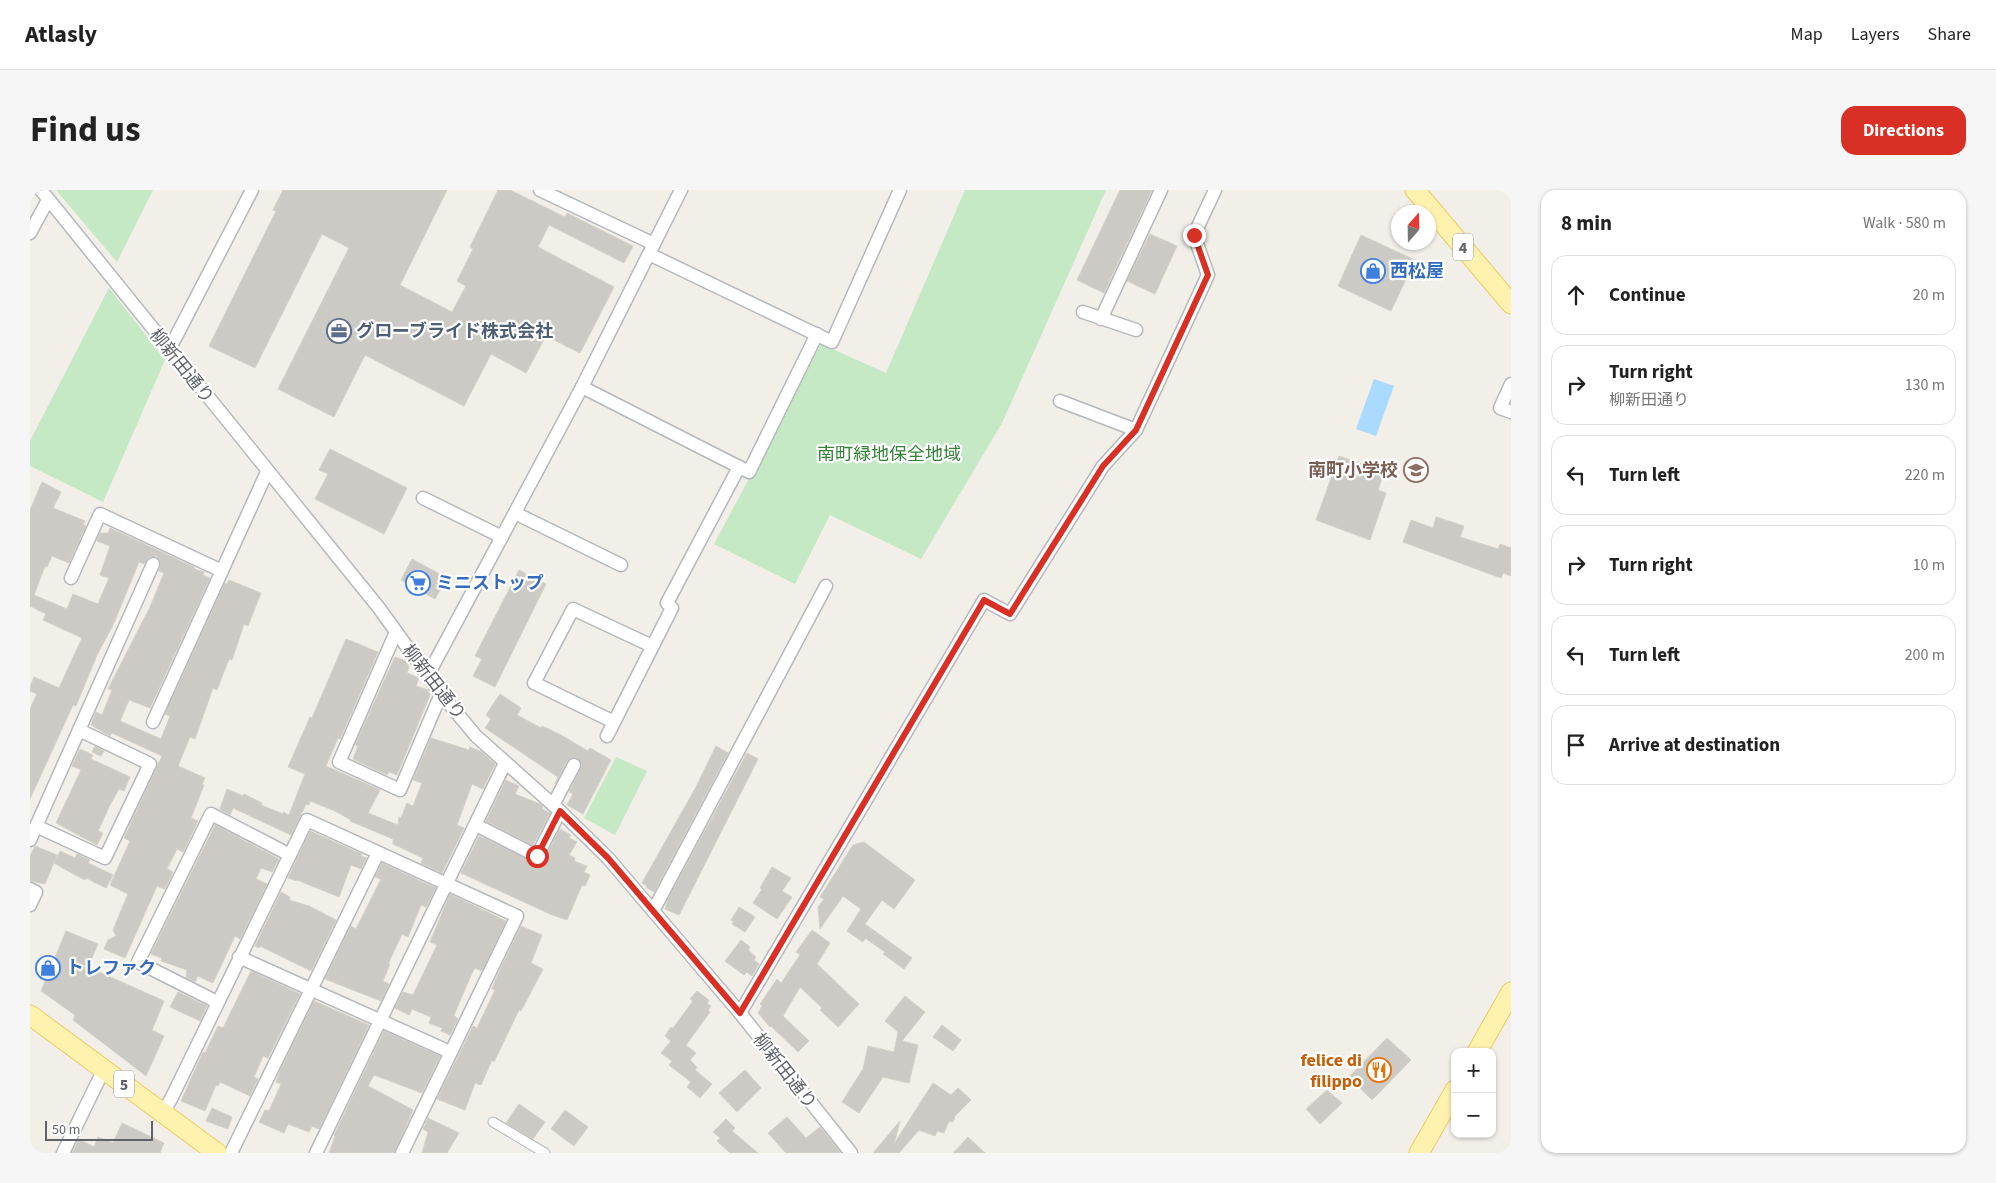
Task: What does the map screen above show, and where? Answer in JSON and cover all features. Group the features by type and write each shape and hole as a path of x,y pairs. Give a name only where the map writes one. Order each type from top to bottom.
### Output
{"main road":[{"name":"4","path":"1415,190 1511,304"},
{"path":"1479,1048 1511,992"},
{"name":"5","path":"30,1015 217,1153"},
{"path":"1419,1153 1453,1093"}],"street":[{"path":"169,350 252,190"},
{"path":"540,190 832,342 900,190"},
{"path":"428,675 582,387 681,190"},
{"path":"1101,318 1161,190"},
{"path":"740,1013 984,600 1010,614 1103,466 1136,430 1208,275 1194,235 1215,190"},
{"path":"30,233 44,195"},
{"name":"柳新田通り","path":"44,195 379,608 441,694 476,736 608,858 740,1013 851,1153"},
{"path":"1083,312 1136,330"},
{"path":"582,387 749,472 817,334"},
{"path":"1511,384 1500,408 1511,412"},
{"path":"1060,401 1136,430"},
{"path":"607,736 672,608 667,603 739,467"},
{"path":"153,722 267,472"},
{"path":"422,498 502,537"},
{"path":"515,513 621,565"},
{"path":"70,578 100,514 222,571"},
{"path":"30,840 153,564"},
{"path":"653,911 826,586"},
{"path":"614,722 534,683 573,609 652,646"},
{"path":"396,632 339,762 400,790 441,694"},
{"path":"36,826 105,858 150,764 79,730"},
{"path":"316,1153 505,763"},
{"path":"476,825 537,856 574,765"},
{"path":"218,1002 138,962 211,814 290,854"},
{"path":"163,1112 307,820 517,916 402,1153"},
{"path":"231,1153 378,853"},
{"path":"30,889 36,892 30,905"},
{"path":"239,957 450,1052"},
{"path":"63,1153 104,1069"},
{"path":"493,1122 545,1153"}],"green space":[{"path":"56,190 153,190 117,262"},
{"name":"南町緑地保全地域","path":"965,190 1106,190 1002,423 921,559 830,515 795,584 714,544 821,344 886,373"},
{"path":"109,288 165,360 103,502 30,466 30,441"},
{"path":"616,757 647,771 615,835 584,818"}],"water":[{"path":"1374,379 1394,386 1376,436 1356,429"}],"building":[{"path":"283,190 447,190 400,285 452,312 466,286 457,281 473,249 470,247 498,190 510,190 565,217 567,213 633,246 624,263 549,225 538,247 614,287 580,353 546,336 526,373 491,354 464,406 365,355 334,417 278,389 349,248 322,234 255,368 209,346 276,211 273,210"},
{"path":"1120,190 1152,190 1104,293 1077,280"},
{"path":"1150,234 1177,246 1155,294 1127,281"},
{"path":"1361,235 1415,260 1391,311 1338,286"},
{"path":"330,449 407,488 384,534 315,499 328,474 319,470"},
{"path":"1339,456 1384,472 1378,490 1386,493 1370,540 1316,520"},
{"path":"42,482 61,492 53,508 85,521 83,525 86,526 69,563 52,556 47,567 45,566 34,595 67,609 73,594 98,604 109,578 100,575 110,546 97,541 100,533 108,533 110,528 194,567 194,569 204,572 203,575 210,578 150,708 129,700 120,721 161,739 170,716 165,714 225,583 227,584 229,580 261,593 248,626 244,624 232,660 229,659 217,690 213,688 195,739 190,737 178,766 205,778 191,818 198,821 183,852 177,849 167,869 173,872 165,889 157,886 125,958 104,949 108,940 116,936 113,930 128,894 110,885 130,841 124,838 162,756 112,733 110,736 91,725 96,712 102,715 112,690 108,689 150,607 164,573 159,571 161,563 156,556 149,557 144,564 139,562 114,623 97,655 76,706 73,705 30,799 30,709 37,694 30,691 30,687 34,677 59,688 82,638 43,620 46,614 30,606 30,510"},
{"path":"1436,517 1464,526 1460,537 1498,549 1500,544 1511,548 1511,576 1503,573 1501,578 1403,542 1411,520 1433,528"},
{"path":"412,559 447,578 435,599 401,580"},
{"path":"519,570 546,584 495,687 473,676 482,659 475,656"},
{"path":"346,639 378,652 340,739 338,738 326,766 380,790 368,813 398,825 399,817 401,818 407,803 413,806 422,783 413,780 431,738 469,750 470,747 482,752 495,764 483,789 472,784 457,825 464,828 442,873 421,863 423,858 393,844 393,839 350,821 335,811 310,801 309,805 306,804 291,835 233,808 230,815 220,809 227,789 243,796 244,794 262,803 261,805 289,815 305,774 288,767 310,717 312,718"},
{"path":"395,657 406,661 409,667 407,673 419,678 416,686 428,690 430,695 397,775 389,772 387,775 353,759 358,746 355,745"},
{"path":"500,694 521,708 517,715 541,728 542,726 561,735 588,751 590,748 611,760 583,814 567,805 573,794 569,792 582,764 578,758 573,757 567,761 555,784 558,777 485,728 491,719 486,715"},
{"path":"95,746 104,751 101,756 92,752"},
{"path":"716,746 728,753 654,892 642,883 696,787"},
{"path":"80,749 93,755 91,759 130,777 124,791 119,789 110,805 98,831 103,833 97,845 56,823 81,770 72,766"},
{"path":"747,753 758,759 679,915 665,909 668,899"},
{"path":"506,780 519,786 515,794 540,804 543,806 542,809 550,813 533,845 486,821"},
{"path":"215,825 279,859 272,872 261,868 256,879 267,884 240,939 235,936 213,983 198,976 195,982 186,977 187,970 161,961 162,958 151,954"},
{"path":"560,829 571,835 569,838 577,842 569,855 575,858 574,861 587,866 584,872 590,875 585,886 582,885 567,920 461,873 479,836 538,864 544,860"},
{"path":"310,831 367,858 361,869 351,865 339,897 288,878"},
{"path":"864,842 915,880 894,909 882,900 865,924 912,958 904,969 865,938 863,942 847,931 861,909 843,896 820,929 818,907 824,899 820,897 853,845"},
{"path":"35,846 57,855 45,884 30,881 30,856"},
{"path":"60,851 75,858 77,854 90,860 88,863 113,875 106,888 86,878 85,880 54,863"},
{"path":"382,863 436,888 426,907 421,905 408,937 402,934 388,964 390,964 383,981 389,984 381,1001 325,979 351,926 356,929 381,879 375,877"},
{"path":"772,867 791,878 782,891 792,897 777,919 753,903"},
{"path":"281,892 290,897 289,900 309,906 336,920 311,971 260,946 259,948 255,946"},
{"path":"450,894 506,921 482,971 475,968 472,973 454,1015 458,1019 450,1035 441,1031 442,1028 429,1023 431,1017 412,1009 409,1015 395,1008 403,992 413,995 437,945 430,942"},
{"path":"739,907 755,917 745,932 732,924 734,921 731,920"},
{"path":"521,926 542,935 531,963 543,969 521,1011 519,1010 494,1062 492,1060 481,1085 475,1083 465,1110 437,1099 473,1026 477,1028 495,990 492,989 497,976"},
{"path":"812,930 830,943 817,964 859,1004 838,1027 800,987 783,1016 809,1041 798,1052 770,1027 758,1013 762,1006 760,1004 777,979 781,983 800,955 796,952"},
{"path":"66,931 98,944 88,967 164,1001 152,1030 164,1036 146,1076 73,1020 75,1015 41,991"},
{"path":"741,940 750,947 748,950 756,957 754,960 759,964 752,976 747,972 744,975 725,961"},
{"path":"251,971 300,994 268,1058 263,1056 254,1077 258,1079 250,1096 220,1082 218,1086 216,1085 205,1111 181,1101 203,1052 205,1053 218,1026 223,1028"},
{"path":"697,991 709,1000 707,1003 711,1006 708,1010 710,1012 686,1045 696,1053 690,1060 697,1067 695,1070 712,1084 700,1098 687,1087 691,1082 669,1065 672,1061 661,1053 671,1041 665,1036 693,1001 690,999"},
{"path":"178,992 207,1006 200,1021 170,1007"},
{"path":"905,996 925,1012 902,1041 918,1045 909,1083 883,1077 859,1113 842,1102 863,1069 868,1046 894,1052 898,1032 885,1021"},
{"path":"314,1001 369,1025 319,1129 312,1126 309,1132 288,1124 284,1133 259,1122 265,1110 269,1111 281,1084 276,1082 281,1069"},
{"path":"942,1025 961,1040 953,1051 933,1037"},
{"path":"384,1031 440,1056 422,1093 374,1075 368,1086 413,1110 394,1153 329,1153 334,1135"},
{"path":"1387,1038 1411,1060 1372,1100 1349,1077"},
{"path":"745,1070 761,1088 737,1112 719,1093"},
{"path":"933,1083 951,1095 958,1088 971,1100 955,1116 953,1122 949,1121 944,1133 937,1131 935,1136 919,1130 899,1153 873,1153 900,1121 894,1144"},
{"path":"1327,1090 1342,1103 1320,1124 1306,1109"},
{"path":"519,1104 545,1122 533,1139 506,1123"},
{"path":"212,1108 232,1117 228,1129 206,1121"},
{"path":"565,1110 588,1127 574,1146 551,1129"},
{"path":"787,1117 806,1138 820,1127 841,1153 786,1153 768,1133"},
{"path":"428,1118 459,1133 447,1153 422,1153 428,1132 423,1129"},
{"path":"726,1119 735,1128 732,1131 758,1153 730,1153 717,1141 720,1138 713,1132"},
{"path":"122,1123 164,1143 160,1153 72,1153 79,1139 94,1147 98,1137 113,1143"},
{"path":"968,1137 985,1153 953,1153"}],"place":[{"name":"西松屋","path":"1373,271"},
{"name":"グローブライド株式会社","path":"339,331"},
{"name":"南町小学校","path":"1416,470"},
{"name":"ミニストップ","path":"418,583"},
{"name":"トレファク","path":"48,968"},
{"name":"felice di filippo","path":"1379,1070"}],"route":[{"path":"537,856 560,811 608,858 740,1013 984,600 1010,614 1103,466 1136,430 1208,275 1194,235"}]}
